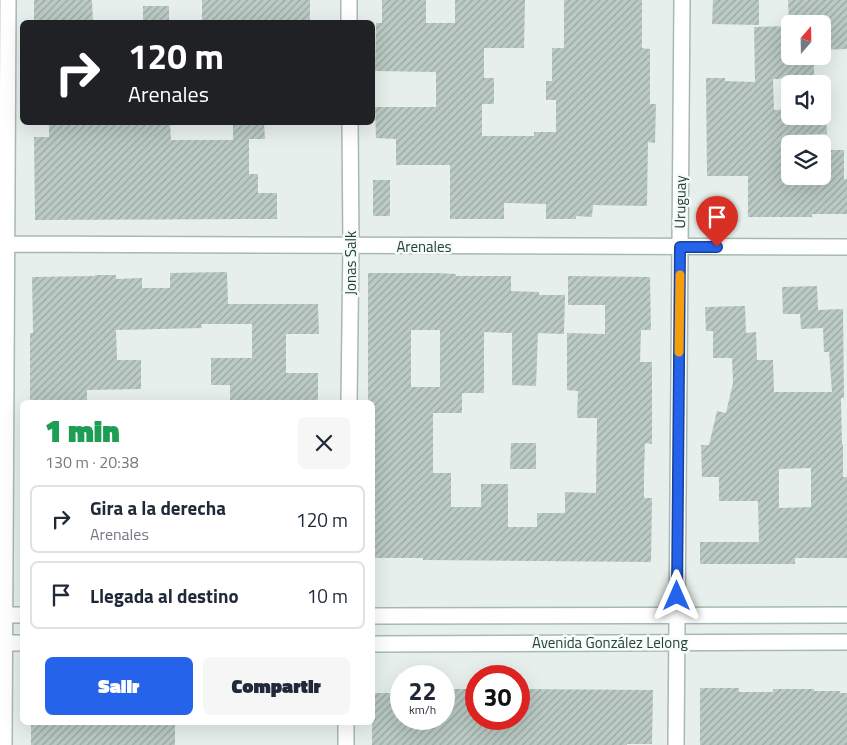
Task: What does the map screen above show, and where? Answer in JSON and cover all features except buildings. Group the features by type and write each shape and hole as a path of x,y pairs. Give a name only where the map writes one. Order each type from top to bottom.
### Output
{"street":[{"path":"4,745 2,615 4,244 8,0"},
{"path":"349,0 349,20"},
{"name":"Uruguay","path":"676,745 682,0"},
{"name":"Jonas Salk","path":"349,400 350,125"},
{"name":"Arenales","path":"4,244 847,247"},
{"path":"2,615 20,615"},
{"name":"Avenida González Lelong","path":"375,616 847,615"},
{"name":"Avenida González Lelong","path":"375,644 847,642"},
{"path":"2,643 20,643"},
{"path":"346,725 346,745"}],"slow traffic":[{"path":"679,352 680,275"}],"route":[{"path":"677,596 680,247 717,247"}]}
